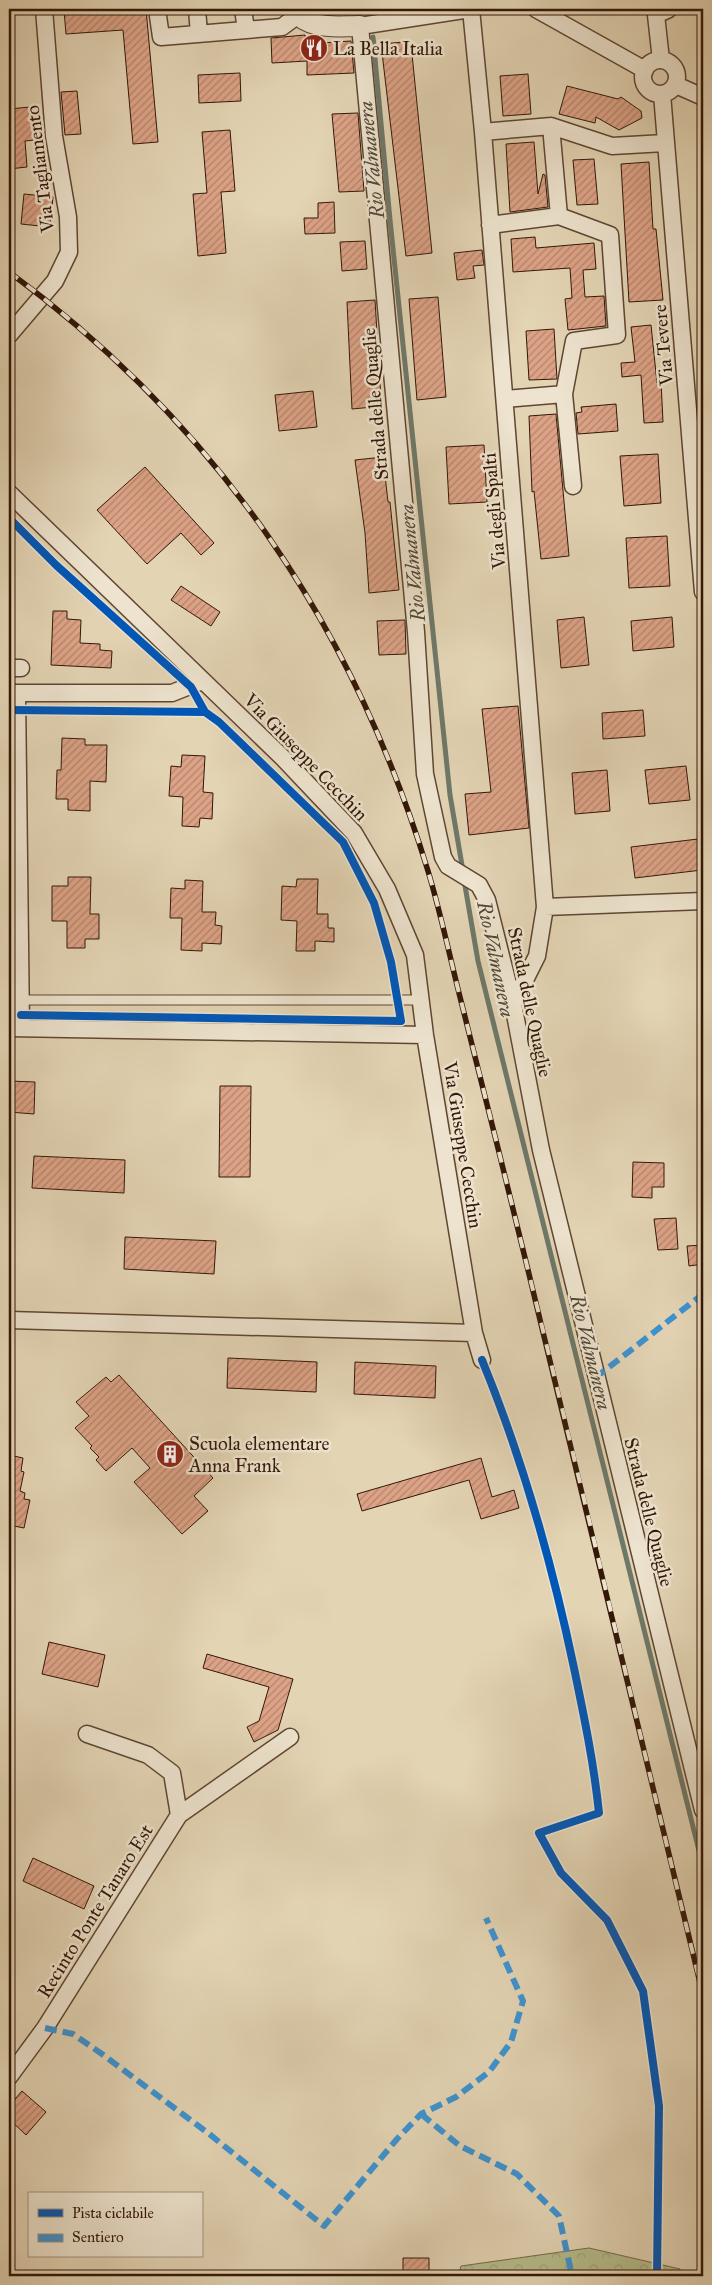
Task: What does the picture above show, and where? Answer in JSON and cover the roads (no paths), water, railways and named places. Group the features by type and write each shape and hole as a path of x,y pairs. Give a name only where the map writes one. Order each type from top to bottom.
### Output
{"street":[{"name":"Via Tagliamento","path":"9,335 56,281 68,252 68,217 54,136 44,9"},
{"path":"158,9 160,37 282,27 295,12 314,26 368,25 470,9"},
{"path":"197,9 199,34"},
{"path":"244,9 246,30"},
{"name":"Via degli Spalti","path":"470,9 483,132 545,907 537,956 513,1004"},
{"path":"536,9 645,70"},
{"path":"661,60 656,15 669,9"},
{"name":"Strada delle Quaglie","path":"368,25 416,632 425,774 443,857 448,866 479,885 487,900 513,1004 541,1150 703,1810"},
{"path":"661,60 675,68 676,85 668,93 662,94 652,92 645,85 645,70 651,62 661,60"},
{"path":"676,85 703,98"},
{"name":"Via Tevere","path":"662,94 664,143 699,480 703,592"},
{"path":"483,132 551,126 612,146 664,143"},
{"path":"551,126 559,216"},
{"path":"490,225 559,216 610,235 617,335 574,341 564,394 573,486"},
{"path":"505,399 564,394"},
{"name":"Via Giuseppe Cecchin","path":"9,493 283,758 354,833 387,889 415,955 425,1035 474,1333 482,1360"},
{"path":"202,681 172,693 13,693 15,1028 425,1035"},
{"path":"545,907 703,901"},
{"path":"10,1322 474,1333"},
{"name":"Recinto Ponte Tanaro Est","path":"88,1734 148,1755 172,1773 180,1815"},
{"name":"Recinto Ponte Tanaro Est","path":"9,2077 45,2028 180,1815 290,1737"}],"lane":[{"path":"15,1000 421,1000"}],"waterway":[{"name":"Rio Valmanera","path":"373,37 390,220 450,795 463,871"},
{"name":"Rio Valmanera","path":"464,880 478,961 703,1867"}],"railway":[{"path":"9,272 84,332 152,396 213,464 268,537 317,614 360,695 397,781 428,871 441,920 572,1451 703,1995"}],"place":[{"name":"La Bella Italia","path":"314,48"},
{"name":"Scuola elementare Anna Frank","path":"170,1454"}]}
